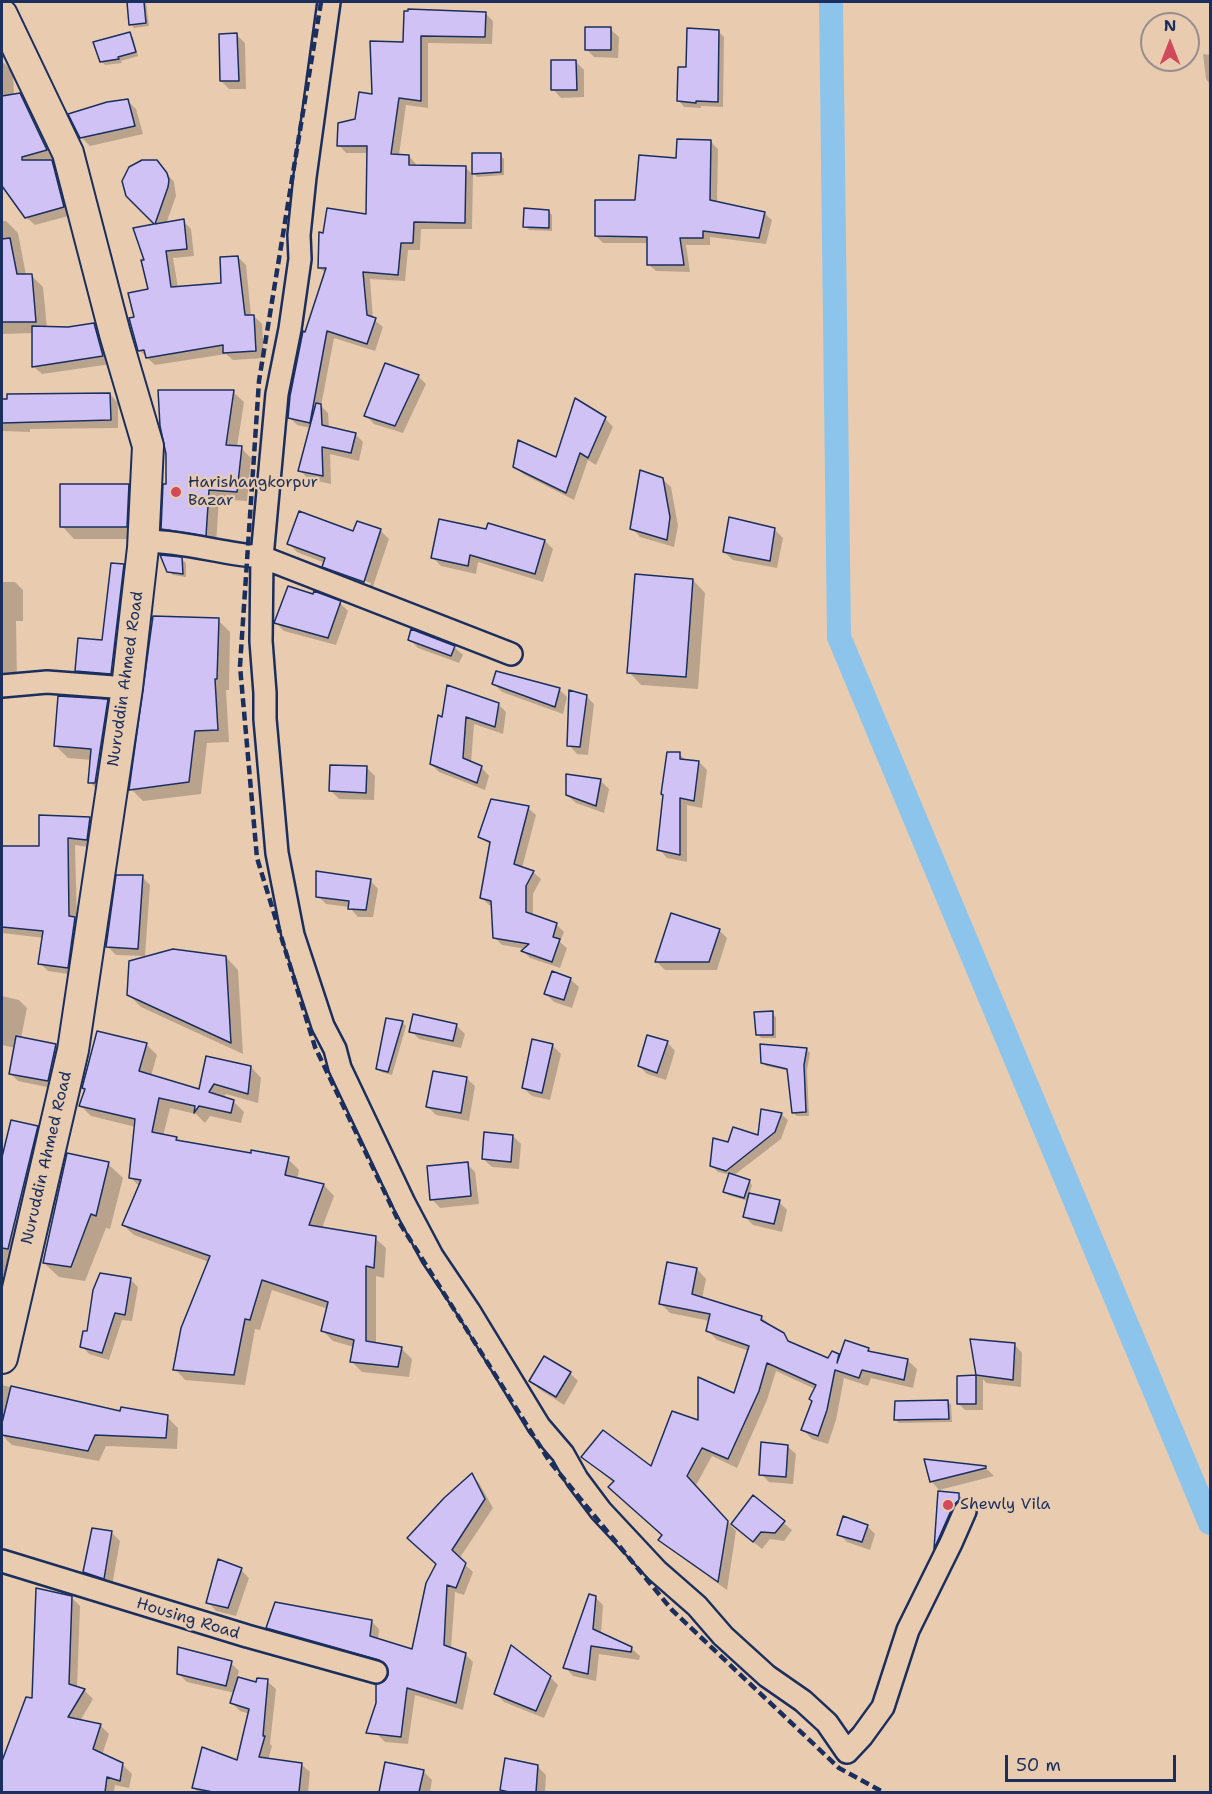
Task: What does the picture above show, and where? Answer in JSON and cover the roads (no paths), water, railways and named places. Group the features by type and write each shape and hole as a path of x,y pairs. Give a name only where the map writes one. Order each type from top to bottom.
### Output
{"main road":[{"name":"Nuruddin Ahmed Road","path":"2,15 68,153 115,334 148,447 143,541 127,688 73,1050 2,1358"}],"street":[{"path":"329,2 304,177 299,235 300,259 290,329 277,394 262,557 261,641 277,853 293,935 323,1026 335,1049 340,1068 432,1256 469,1311 539,1426 563,1454 577,1479 601,1511 657,1571 697,1605 723,1636 767,1677 803,1701 827,1723 847,1752 883,1707 908,1630 965,1511"},
{"path":"143,541 191,545 262,557 511,654"},
{"path":"2,686 47,682 127,688"},
{"name":"Housing Road","path":"2,1561 247,1636 376,1672"}],"waterway":[{"path":"831,2 839,637 1210,1523"}],"railway":[{"path":"321,2 259,381 240,666 257,858 315,1047 399,1222 550,1462 672,1610 839,1768 883,1792"}],"place":[{"name":"Harishangkorpur Bazar","path":"176,492"},
{"name":"Shewly Vila","path":"948,1505"}]}
